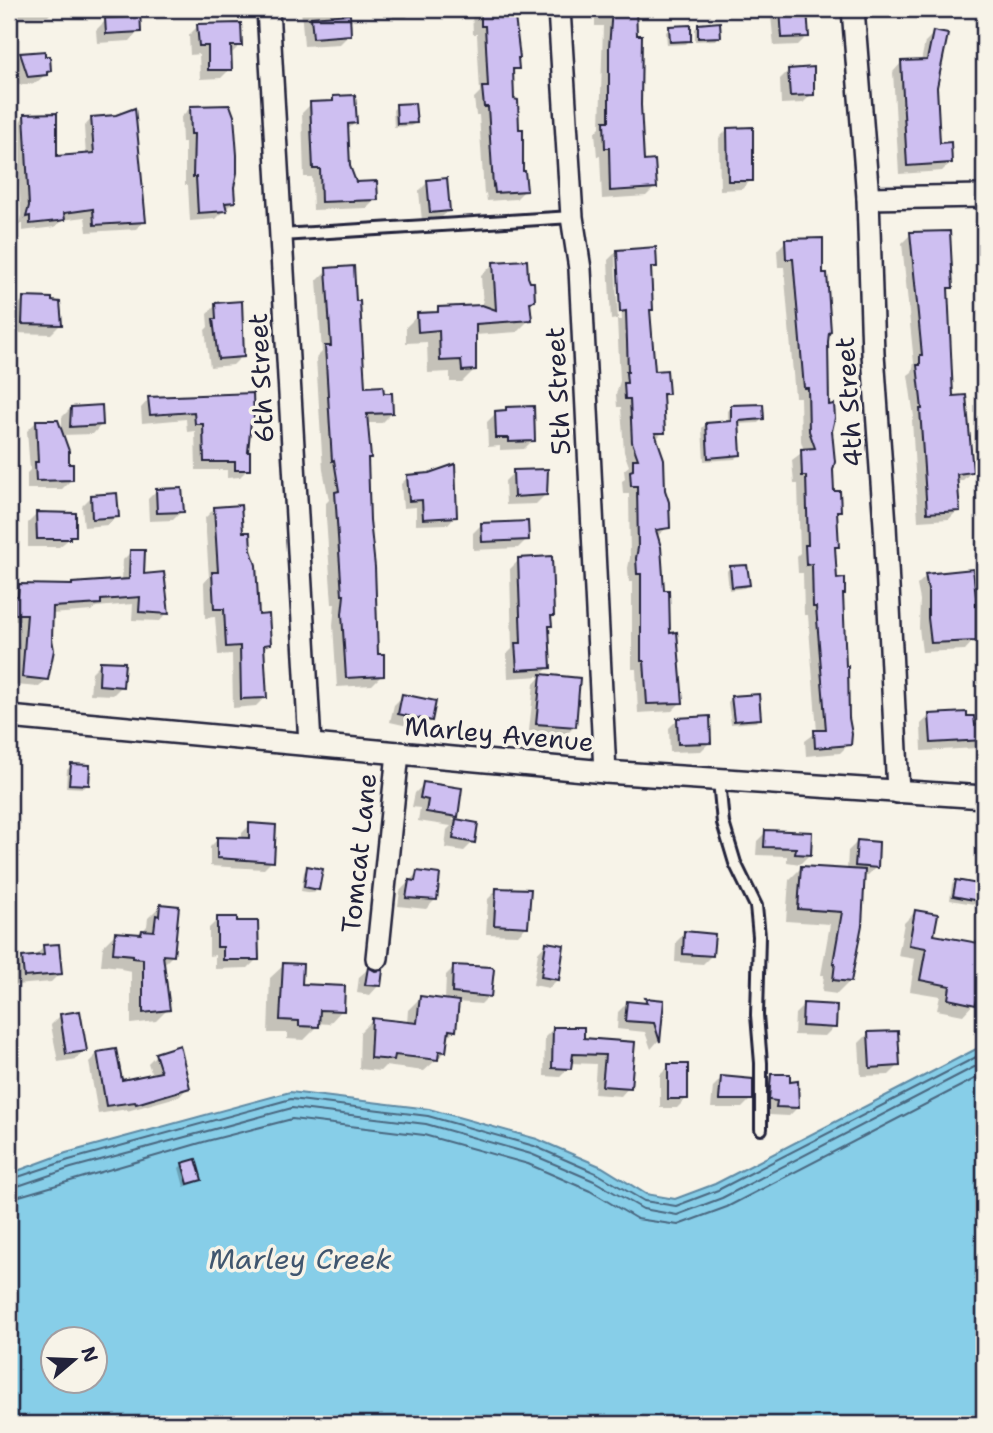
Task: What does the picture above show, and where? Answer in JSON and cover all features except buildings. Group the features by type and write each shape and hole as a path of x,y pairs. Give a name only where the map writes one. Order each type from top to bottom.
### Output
{"street":[{"name":"6th Street","path":"268,9 310,744"},
{"name":"5th Street","path":"559,9 572,217 580,269 605,772"},
{"name":"4th Street","path":"853,9 868,198 873,354 898,792"},
{"path":"868,198 984,196"},
{"name":"Marley Avenue","path":"9,718 605,772 984,797"},
{"name":"Tomcat Lane","path":"376,958 398,753"}],"lane":[{"path":"281,235 572,217"},
{"path":"719,780 723,823 735,863 756,906 759,936 757,1015 761,1063 761,1129"}],"water":[{"name":"Marley Creek","path":"984,1045 984,1424 9,1424 9,1174 66,1153 290,1092 429,1109 537,1139 602,1167 646,1194 675,1199 715,1184"}]}
